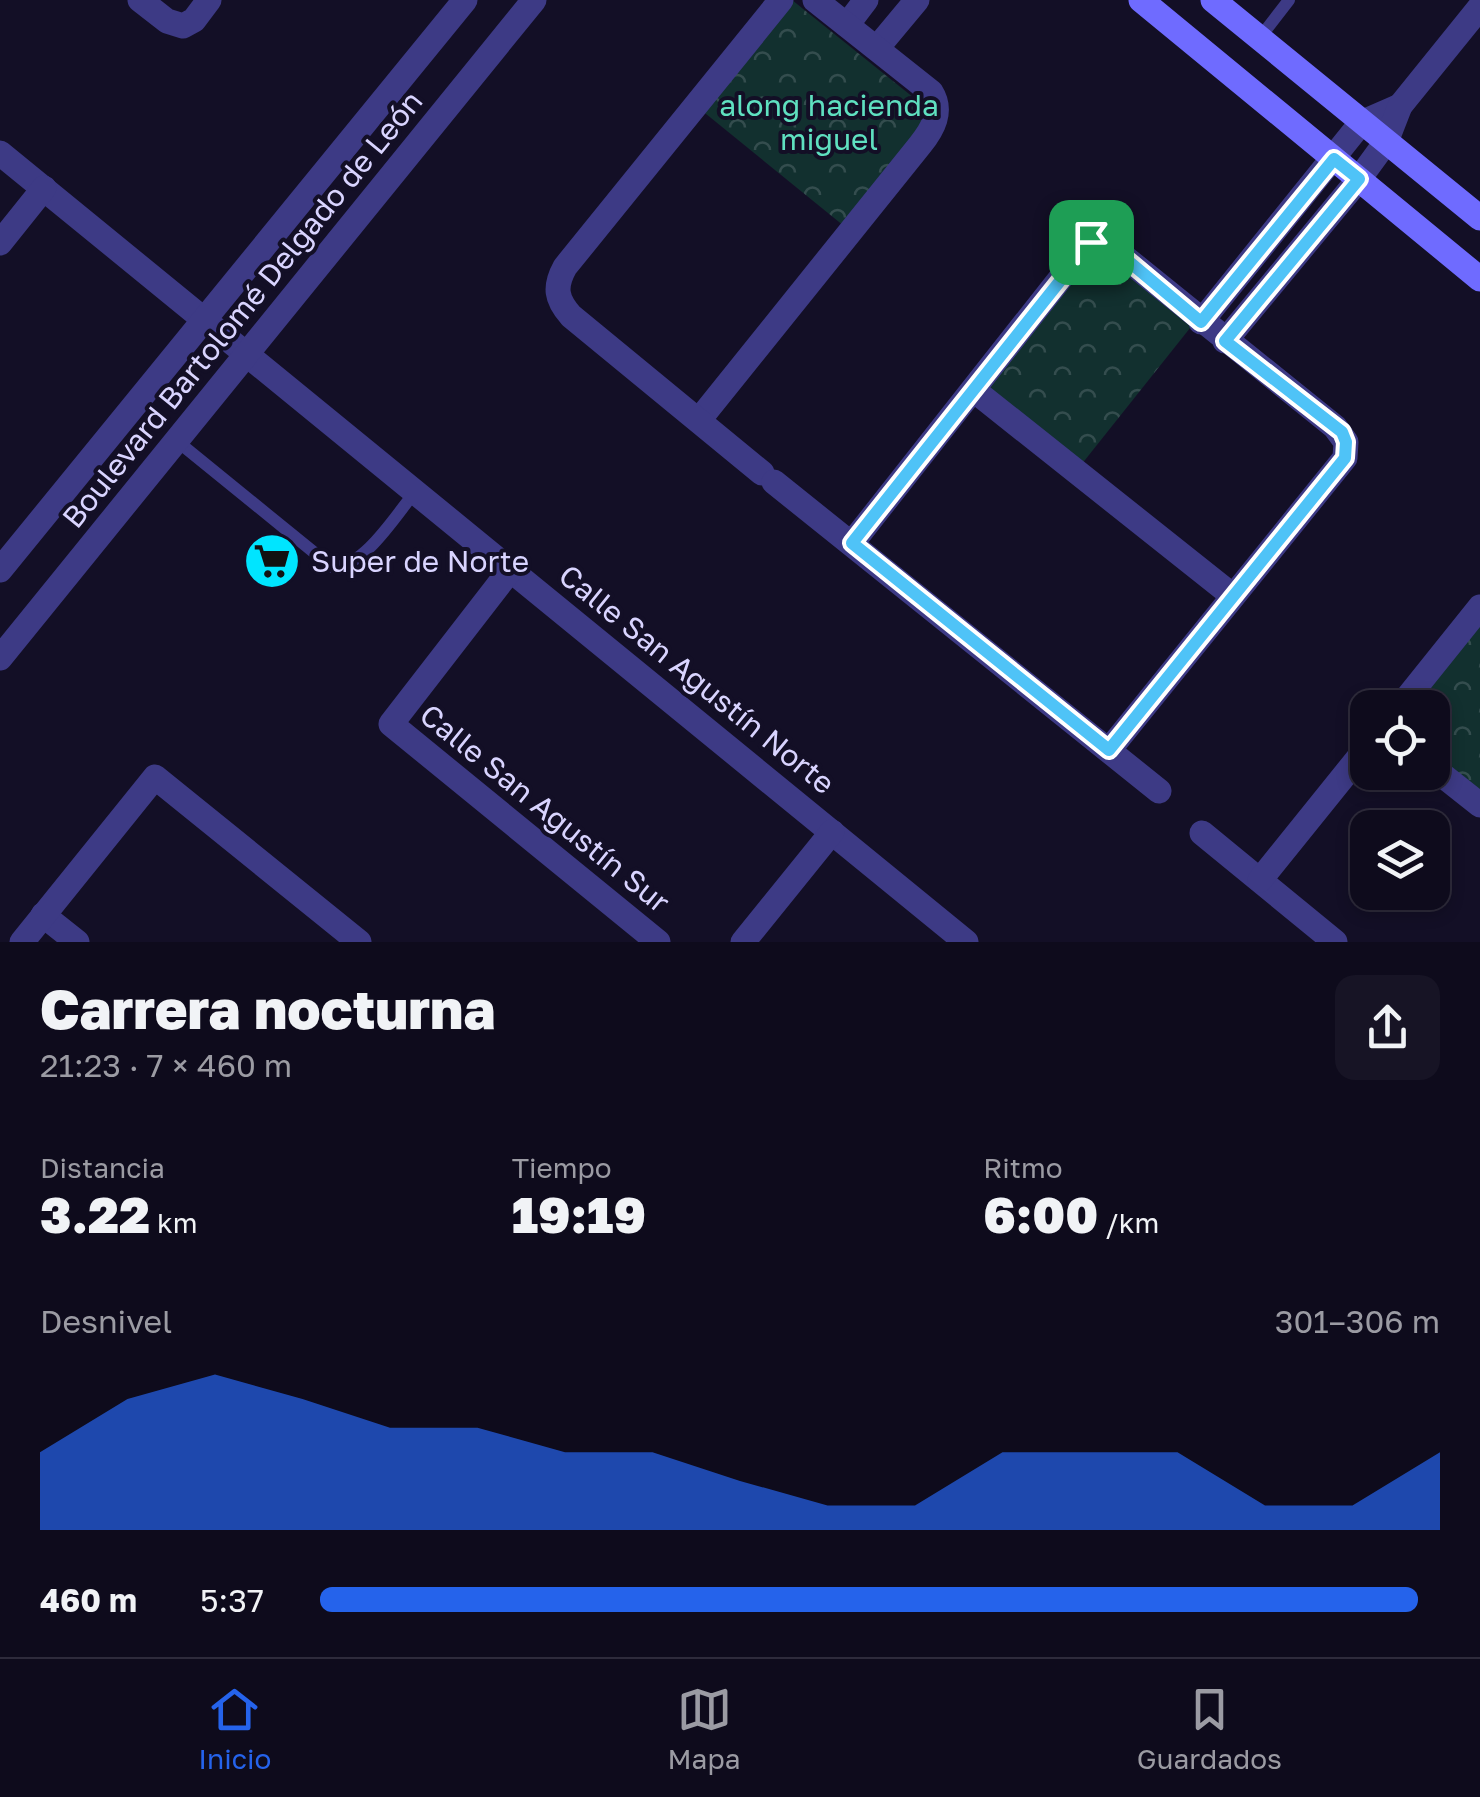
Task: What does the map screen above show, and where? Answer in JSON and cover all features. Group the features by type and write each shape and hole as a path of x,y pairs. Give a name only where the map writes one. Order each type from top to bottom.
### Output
{"main road":[{"path":"1141,0 1480,280"},
{"path":"1213,0 1480,218"}],"street":[{"path":"140,0 166,22 179,26 187,25 209,0"},
{"name":"Boulevard Bartolomé Delgado de León","path":"0,570 464,0"},
{"name":"Boulevard Bartolomé Delgado de León","path":"0,658 534,0"},
{"path":"782,0 566,267 556,293 571,316 1159,791"},
{"path":"699,420 930,133 936,117 936,99 815,0"},
{"path":"847,25 866,0"},
{"path":"876,48 916,0"},
{"path":"1225,341 1359,179 1386,142 1400,106 1480,7"},
{"path":"1201,322 1362,123 1400,106"},
{"name":"Calle San Agustín Norte","path":"0,153 966,942"},
{"path":"0,244 44,188"},
{"path":"852,543 1086,246 1096,240 1108,244 1342,432 1345,458 1109,750"},
{"path":"975,391 1234,596"},
{"name":"Calle San Agustín Sur","path":"510,569 390,724 658,942"},
{"path":"1413,690 1480,607"},
{"path":"1260,880 1350,768"},
{"path":"22,942 155,777 359,942"},
{"path":"1450,782 1480,806"},
{"path":"743,942 832,832"},
{"path":"1202,833 1335,942"},
{"path":"43,915 76,942"}],"lane":[{"path":"1259,39 1289,0"},
{"path":"177,441 332,567 345,568 358,560 416,492"}],"green space":[{"name":"along hacienda miguel","path":"792,0 934,114 844,226 700,109"},
{"path":"1091,235 1198,318 1077,470 973,383"},
{"path":"1480,598 1480,805 1450,780 1450,690 1406,690"}],"place":[{"name":"Super de Norte","path":"272,561"}],"route":[{"path":"1334,159 1359,179 1225,341 1342,432 1347,449 1345,458 1109,750 852,543 1091,242 1108,244 1201,322 1334,159"}]}
